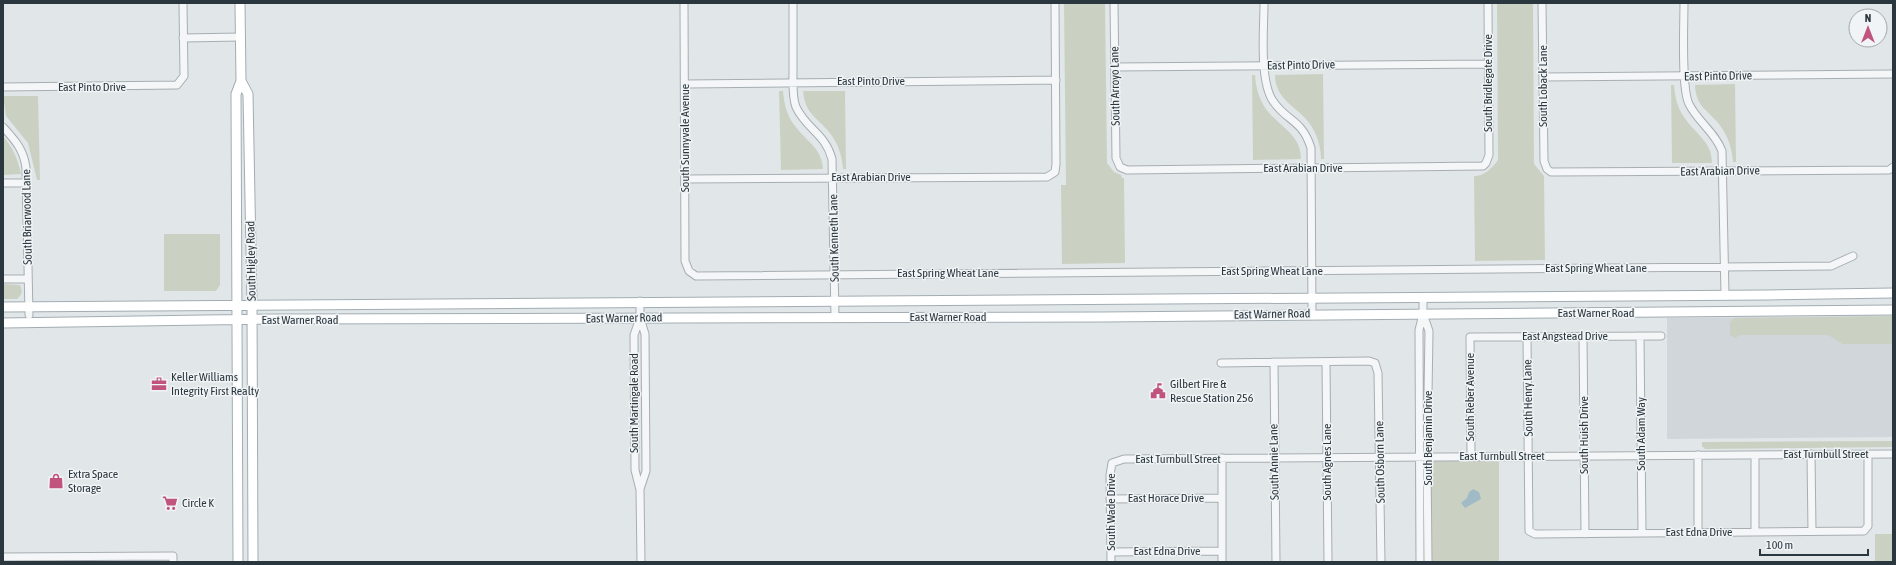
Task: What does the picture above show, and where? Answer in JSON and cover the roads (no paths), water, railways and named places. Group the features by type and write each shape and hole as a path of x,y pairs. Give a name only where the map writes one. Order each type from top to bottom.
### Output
{"main road":[{"name":"South Higley Road","path":"238,562 236,94 241,81 240,3"},
{"name":"South Higley Road","path":"241,81 248,94 252,304 253,562"},
{"name":"East Warner Road","path":"3,307 29,311 236,304 1893,293"},
{"path":"1102,299 1103,317"},
{"path":"462,303 462,320"},
{"name":"East Warner Road","path":"3,323 236,320 1103,317 1893,310"}],"street":[{"path":"183,3 183,38 241,37"},
{"name":"South Sunnyvale Avenue","path":"684,3 686,261 689,272"},
{"name":"South Kenneth Lane","path":"793,3 793,82 795,105 803,119 822,137 828,147 832,159 835,317"},
{"path":"1055,3 1056,80"},
{"name":"South Arroyo Lane","path":"1114,3 1116,158 1120,167"},
{"path":"1264,3 1264,66 1266,86 1273,101 1301,127 1307,136 1311,148 1312,314"},
{"name":"South Bridlegate Drive","path":"1486,163 1489,155 1488,3"},
{"name":"South Loback Lane","path":"1542,3 1544,161 1547,169"},
{"path":"1684,3 1685,76 1688,103 1718,140 1722,151 1724,171 1725,295"},
{"name":"East Pinto Drive","path":"3,87 172,86 180,82 184,76 183,38"},
{"name":"East Pinto Drive","path":"1114,66 1488,64"},
{"name":"East Pinto Drive","path":"1543,77 1893,74"},
{"name":"East Pinto Drive","path":"685,84 1056,80"},
{"name":"East Arabian Drive","path":"686,179 1047,177 1055,172 1056,80"},
{"name":"South Briarwood Lane","path":"3,127 25,156 27,183 29,311"},
{"name":"East Arabian Drive","path":"1120,167 1127,170 1311,167 1478,167 1486,163"},
{"name":"East Arabian Drive","path":"1547,169 1555,173 1889,170 1893,167"},
{"path":"3,183 27,183"},
{"name":"East Spring Wheat Lane","path":"689,272 696,276 1831,266 1853,256"},
{"path":"3,279 28,279"},
{"name":"South Benjamin Drive","path":"1420,562 1419,330 1423,314 1423,296"},
{"name":"South Martingale Road","path":"640,301 640,318 645,334 646,471 640,490"},
{"name":"South Benjamin Drive","path":"1423,314 1429,330 1427,457 1428,562"},
{"name":"South Martingale Road","path":"640,318 634,335 634,343 635,470 640,490 641,562"},
{"name":"South Henry Lane","path":"1527,336 1529,531"},
{"name":"South Huish Drive","path":"1583,336 1585,534"},
{"name":"South Adam Way","path":"1640,336 1642,533"},
{"name":"East Angstead Drive","path":"1470,337 1661,336"},
{"name":"South Reber Avenue","path":"1470,337 1470,456"},
{"name":"South Osborn Lane","path":"1326,362 1369,361 1375,364 1378,373 1381,562"},
{"path":"1222,362 1326,362"},
{"name":"South Annie Lane","path":"1274,362 1276,562"},
{"name":"South Agnes Lane","path":"1326,362 1328,562"},
{"path":"1811,454 1812,531"},
{"name":"East Edna Drive","path":"1529,531 1535,534 1585,534 1864,531 1868,526 1868,454"},
{"name":"East Turnbull Street","path":"1112,463 1124,459 1893,454"},
{"path":"1698,455 1698,532"},
{"path":"1755,455 1755,532"},
{"path":"1222,458 1222,562"},
{"name":"South Wade Drive","path":"1111,562 1110,475 1112,463"},
{"name":"East Horace Drive","path":"1110,499 1222,498"},
{"name":"East Edna Drive","path":"1111,552 1222,551"},
{"path":"3,557 88,560 173,559"}],"water":[{"path":"1473,489 1479,492 1481,499 1465,508 1461,503 1467,498 1469,492"}],"place":[{"name":"Keller Williams Integrity First Realty","path":"159,384"},
{"name":"Gilbert Fire & Rescue Station 256","path":"1158,391"},
{"name":"Extra Space Storage","path":"56,481"},
{"name":"Circle K","path":"170,503"}]}
